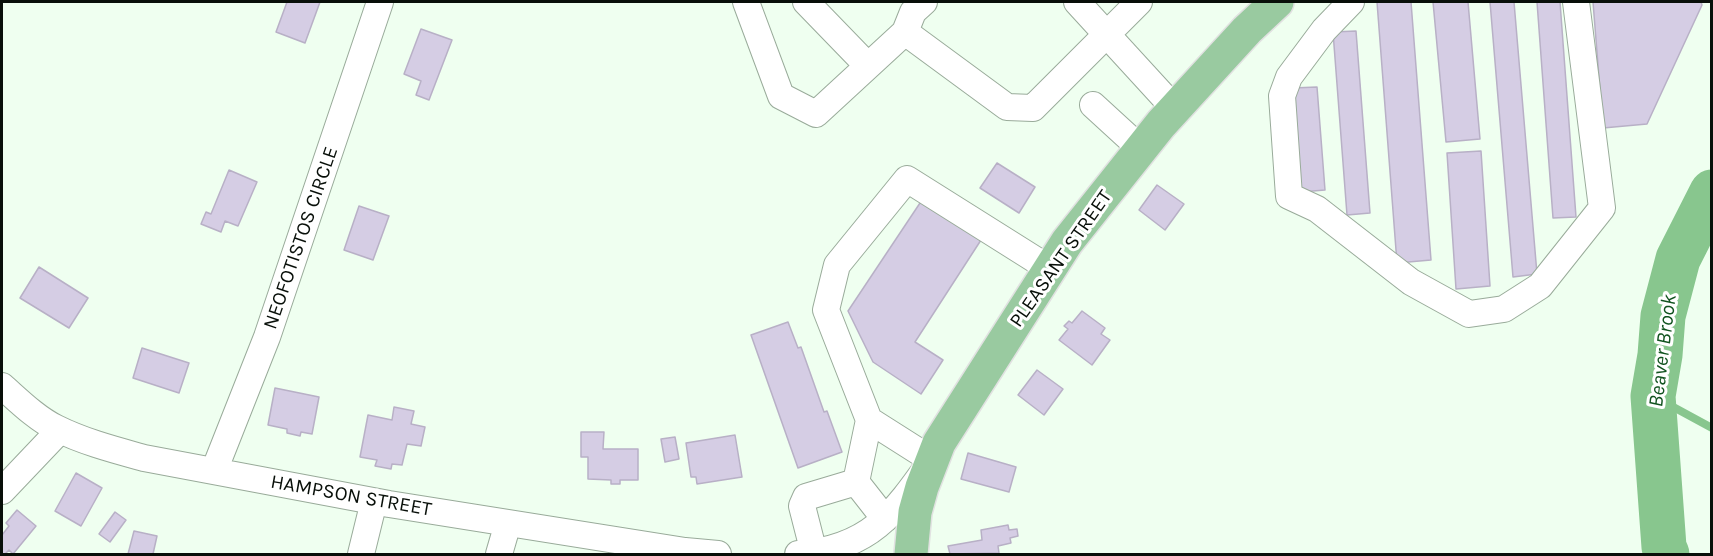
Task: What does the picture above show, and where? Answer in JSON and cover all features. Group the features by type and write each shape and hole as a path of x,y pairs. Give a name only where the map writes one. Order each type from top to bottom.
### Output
{"main road":[{"name":"PLEASANT STREET","path":"911,555 915,512 939,443 1067,242 1175,109 1247,30 1277,2"}],"street":[{"name":"NEOFOTISTOS CIRCLE","path":"214,471 267,337 380,2"},
{"path":"746,2 781,96 816,114 905,32 913,12 924,2"},
{"path":"806,2 868,66"},
{"path":"1077,2 1175,109"},
{"path":"905,32 1007,107 1033,108 1139,2"},
{"path":"1351,2 1324,30 1289,77 1282,96 1289,196 1317,209 1411,282 1469,315 1504,309 1540,286 1602,208 1576,2"},
{"path":"1093,105 1141,149"},
{"path":"885,519 856,482 868,420 826,310 837,265 907,179 1050,269"},
{"name":"HAMPSON STREET","path":"2,386 36,416 60,430 110,449 144,458 374,501 713,554"},
{"path":"856,482 806,497 802,506 806,554 839,548 858,539 885,519 903,501 932,460 868,420"},
{"path":"2,491 60,430"},
{"path":"361,555 374,501"},
{"path":"499,555 508,523"}],"building":[{"path":"287,2 320,2 305,43 276,32"},
{"path":"1377,2 1411,2 1431,260 1397,263"},
{"path":"1433,2 1468,2 1480,139 1446,142"},
{"path":"1490,2 1514,2 1537,274 1513,277"},
{"path":"1537,2 1560,2 1576,217 1553,218"},
{"path":"1593,2 1701,2 1702,5 1647,124 1603,128"},
{"path":"421,29 452,40 429,100 416,95 421,81 404,74"},
{"path":"1356,31 1370,213 1347,215 1333,32"},
{"path":"1317,87 1325,190 1301,192 1293,88"},
{"path":"1481,151 1490,286 1456,289 1447,153"},
{"path":"997,163 1035,187 1019,213 980,188"},
{"path":"229,170 257,182 238,226 225,221 221,232 201,224 206,212 211,214"},
{"path":"1157,185 1184,204 1165,230 1139,210"},
{"path":"922,200 981,240 915,342 943,360 921,394 873,362 848,311"},
{"path":"359,206 389,216 373,260 344,250"},
{"path":"39,267 88,298 69,328 20,298"},
{"path":"1082,311 1105,328 1101,334 1110,340 1092,365 1059,340 1068,329 1064,326 1069,321 1072,323"},
{"path":"788,322 798,348 801,347 824,412 827,411 842,452 798,468 751,335"},
{"path":"142,348 189,363 179,393 133,378"},
{"path":"1037,370 1063,389 1044,415 1018,395"},
{"path":"275,388 319,397 312,434 301,432 300,436 287,433 287,429 268,425"},
{"path":"394,407 414,411 411,424 425,427 421,446 407,444 402,465 392,464 391,469 375,466 377,460 360,457 368,415 392,420"},
{"path":"581,432 604,432 603,449 638,449 638,480 620,480 620,484 611,484 611,480 588,479 588,457 581,457"},
{"path":"735,435 742,477 697,484 696,477 691,477 686,443"},
{"path":"675,437 679,459 665,462 661,439"},
{"path":"968,453 1016,467 1009,492 961,479"},
{"path":"76,473 102,488 81,526 55,511"},
{"path":"17,510 36,526 13,554 9,550 2,554 2,535 9,526 6,523"},
{"path":"115,512 126,520 110,542 99,534"},
{"path":"1008,525 1009,530 1017,529 1018,536 1010,538 1011,543 998,546 999,553 950,554 948,546 982,540 981,530"},
{"path":"134,531 157,536 153,554 128,554"}],"waterway":[{"name":"Beaver Brook","path":"1667,554 1664,547 1653,396 1660,355 1663,316 1678,259 1712,192"},
{"path":"1653,396 1712,428"}]}
